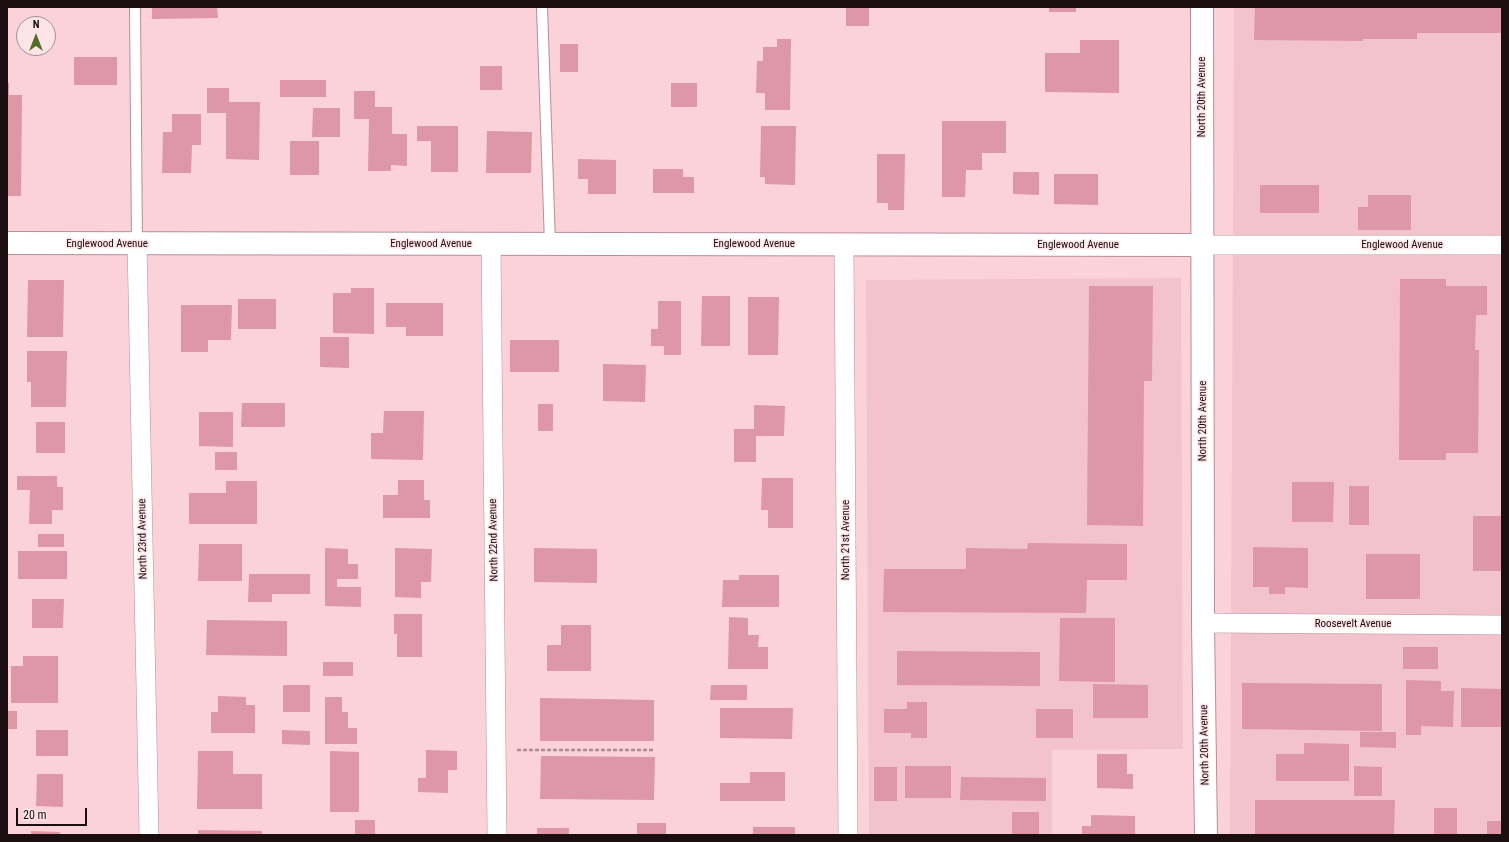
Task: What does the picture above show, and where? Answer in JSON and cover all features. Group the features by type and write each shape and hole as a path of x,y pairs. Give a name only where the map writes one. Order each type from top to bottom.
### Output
{"street":[{"name":"North 20th Avenue","path":"1202,7 1203,623 1206,835"},
{"name":"Englewood Avenue","path":"7,244 1502,245"},
{"name":"North 23rd Avenue","path":"137,244 149,835"},
{"name":"North 22nd Avenue","path":"491,244 497,835"},
{"name":"North 21st Avenue","path":"844,244 848,835"},
{"name":"Roosevelt Avenue","path":"1203,623 1502,625"}],"lane":[{"path":"135,7 137,244"},
{"path":"542,7 550,244"}],"path":[{"path":"496,750 655,750"}],"shaded area":[{"path":"1234,7 1502,7 1502,835 1230,835"},
{"path":"1181,278 1183,749 1052,750 1052,835 869,835 866,280"}],"building":[{"path":"152,7 217,7 218,18 152,19"},
{"path":"846,7 869,7 869,26 846,26"},
{"path":"1049,7 1076,7 1076,12 1049,12"},
{"path":"1255,7 1502,7 1502,33 1417,33 1417,39 1363,39 1363,41 1254,40"},
{"path":"777,39 791,39 790,110 765,110 765,93 756,93 757,61 763,61 763,47 777,47"},
{"path":"1080,40 1119,40 1119,93 1045,92 1045,53 1080,53"},
{"path":"560,44 578,44 578,72 560,72"},
{"path":"74,57 117,57 117,85 74,85"},
{"path":"480,66 502,66 502,90 480,90"},
{"path":"280,80 326,80 326,97 280,97"},
{"path":"7,83 9,83 9,95 22,95 21,196 7,196"},
{"path":"671,83 697,83 697,107 671,107"},
{"path":"207,88 229,88 229,102 260,102 259,160 226,159 226,113 207,113"},
{"path":"354,91 375,91 375,107 392,107 392,134 407,134 407,166 391,165 391,171 368,171 369,119 354,119"},
{"path":"313,108 340,108 340,137 312,137"},
{"path":"172,114 201,114 201,145 192,145 191,173 162,173 163,132 172,132"},
{"path":"942,121 1006,121 1006,153 982,153 982,170 966,170 965,197 942,197"},
{"path":"417,126 458,126 458,172 431,172 431,141 417,141"},
{"path":"761,126 796,126 795,185 765,184 765,177 760,177"},
{"path":"487,131 532,132 531,173 486,173"},
{"path":"290,141 319,141 319,175 290,175"},
{"path":"877,154 905,154 904,210 888,210 888,203 877,203"},
{"path":"578,159 616,160 616,194 588,194 588,179 578,179"},
{"path":"653,169 683,169 683,177 694,177 694,193 653,193"},
{"path":"1013,172 1039,172 1039,195 1013,194"},
{"path":"1054,174 1098,174 1098,205 1054,204"},
{"path":"1260,185 1319,185 1319,213 1260,213"},
{"path":"1368,195 1411,195 1411,230 1358,230 1358,207 1368,207"},
{"path":"1400,279 1446,279 1446,286 1487,286 1487,315 1476,315 1475,350 1479,350 1478,453 1446,453 1446,460 1399,460"},
{"path":"28,280 64,280 63,337 27,337"},
{"path":"1089,286 1153,286 1152,381 1144,381 1143,526 1087,525"},
{"path":"351,288 374,288 374,334 333,333 333,293 351,293"},
{"path":"702,296 730,296 730,346 701,346"},
{"path":"748,297 779,297 778,355 748,355"},
{"path":"238,299 276,299 276,329 238,329"},
{"path":"658,301 681,301 681,355 664,355 664,346 651,346 651,329 658,329"},
{"path":"386,303 443,303 443,336 406,336 406,327 386,327"},
{"path":"181,305 232,305 231,340 208,340 208,352 181,352"},
{"path":"320,337 349,337 349,368 320,367"},
{"path":"510,340 559,340 559,372 510,372"},
{"path":"27,351 67,351 66,407 31,407 31,382 27,382"},
{"path":"603,364 646,365 645,402 603,401"},
{"path":"242,403 285,403 285,427 241,427"},
{"path":"538,404 553,404 553,431 538,431"},
{"path":"754,405 785,406 784,436 756,436 756,462 734,462 734,429 754,429"},
{"path":"384,411 424,411 423,460 371,459 371,433 383,433"},
{"path":"199,412 233,412 233,447 199,446"},
{"path":"36,422 65,422 65,453 36,453"},
{"path":"215,452 237,452 237,470 215,470"},
{"path":"17,476 57,476 57,487 63,487 63,510 52,510 52,524 29,524 30,490 17,490"},
{"path":"762,478 793,478 793,528 768,528 768,510 761,510"},
{"path":"398,480 424,480 424,500 430,500 430,518 383,518 383,495 398,495"},
{"path":"226,481 257,481 257,524 189,524 189,493 226,493"},
{"path":"1292,482 1334,482 1333,522 1292,522"},
{"path":"1349,486 1369,486 1369,525 1349,525"},
{"path":"1473,516 1502,516 1502,571 1473,571"},
{"path":"38,534 64,534 64,547 38,547"},
{"path":"1028,543 1127,544 1127,580 1087,580 1086,613 883,612 884,569 966,569 966,548 1027,549"},
{"path":"199,544 242,544 242,581 198,581"},
{"path":"1253,547 1308,548 1308,588 1285,587 1285,594 1269,594 1269,587 1253,587"},
{"path":"325,548 348,549 348,564 358,564 358,579 337,579 337,587 361,587 361,607 325,606"},
{"path":"395,548 432,549 431,582 421,582 421,598 395,597"},
{"path":"534,548 597,549 597,583 534,582"},
{"path":"18,551 67,551 67,579 18,579"},
{"path":"1366,554 1420,554 1420,599 1366,599"},
{"path":"249,574 310,574 310,594 272,594 272,602 248,602"},
{"path":"739,575 779,575 779,607 722,607 723,580 739,580"},
{"path":"32,599 64,599 63,628 32,628"},
{"path":"394,614 422,614 422,657 397,657 397,634 394,634"},
{"path":"729,617 748,618 748,635 759,635 758,647 768,647 768,669 728,669"},
{"path":"1060,618 1115,618 1115,682 1059,681"},
{"path":"207,620 287,621 287,656 206,655"},
{"path":"561,625 591,625 591,671 547,671 547,645 561,645"},
{"path":"1403,647 1438,647 1438,669 1403,669"},
{"path":"897,651 1040,652 1040,686 897,685"},
{"path":"23,656 58,656 58,703 11,703 11,666 23,666"},
{"path":"323,662 353,662 353,676 323,676"},
{"path":"1406,680 1441,681 1441,691 1454,691 1453,727 1421,726 1421,735 1406,735"},
{"path":"1242,683 1382,684 1382,731 1242,729"},
{"path":"1093,684 1148,685 1148,718 1093,718"},
{"path":"283,685 310,685 310,712 283,712"},
{"path":"711,685 747,685 747,700 710,700"},
{"path":"1461,688 1502,689 1502,727 1461,727"},
{"path":"218,696 246,697 246,705 255,705 255,733 211,733 211,712 218,712"},
{"path":"325,697 342,697 342,712 348,712 348,728 357,728 357,744 325,744"},
{"path":"540,698 654,700 654,741 540,741"},
{"path":"907,702 927,702 927,738 911,738 911,733 884,733 884,709 907,709"},
{"path":"720,708 793,708 792,739 720,738"},
{"path":"1036,709 1073,709 1073,738 1036,738"},
{"path":"7,711 17,711 17,729 7,729"},
{"path":"36,730 68,730 68,756 36,756"},
{"path":"282,730 310,731 310,745 282,744"},
{"path":"1360,732 1396,732 1396,748 1360,747"},
{"path":"1304,743 1349,744 1349,781 1276,781 1276,754 1304,754"},
{"path":"426,750 457,751 457,770 448,770 448,793 418,792 418,778 426,778"},
{"path":"198,751 233,751 233,774 262,774 262,809 197,809"},
{"path":"330,751 359,752 359,812 330,812"},
{"path":"1097,754 1127,754 1127,774 1133,774 1133,789 1097,788"},
{"path":"541,756 655,757 654,800 540,799"},
{"path":"905,766 951,766 951,798 905,798"},
{"path":"1354,766 1382,767 1382,796 1354,796"},
{"path":"874,767 897,767 897,801 874,801"},
{"path":"750,772 785,772 785,801 720,801 720,783 750,783"},
{"path":"37,774 63,774 63,807 36,806"},
{"path":"961,777 1046,778 1046,801 960,800"},
{"path":"1255,800 1395,800 1394,835 1255,835"},
{"path":"1434,808 1457,808 1457,835 1434,835"},
{"path":"1012,812 1039,812 1039,835 1012,835"},
{"path":"1091,815 1135,816 1135,835 1082,835 1082,826 1091,826"},
{"path":"355,820 375,820 375,835 355,835"},
{"path":"1487,821 1502,821 1502,835 1487,835"},
{"path":"637,823 666,823 666,835 637,835"},
{"path":"753,827 795,827 795,835 753,835"},
{"path":"537,828 569,828 569,835 537,835"},
{"path":"198,830 262,831 262,835 198,835"},
{"path":"31,831 60,832 60,835 31,835"}]}
